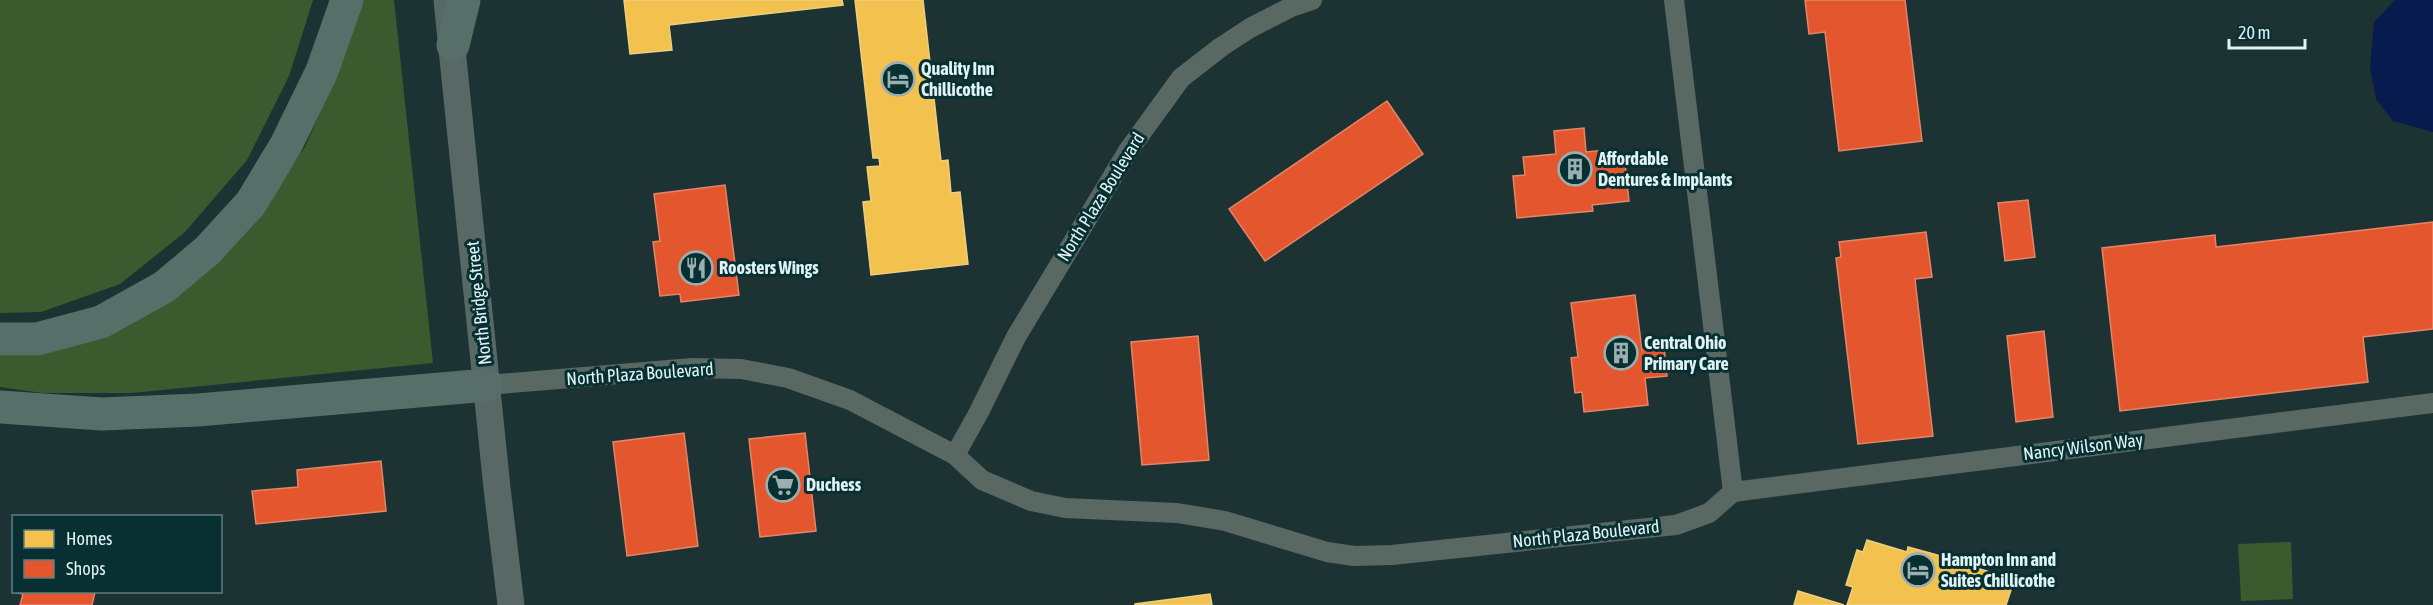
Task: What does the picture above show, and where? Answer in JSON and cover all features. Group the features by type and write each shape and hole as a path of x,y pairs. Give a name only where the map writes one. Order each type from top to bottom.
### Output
{"highway":[{"path":"0,339 38,339 101,322 164,287 208,250 251,203 286,145 322,71 347,0"},
{"path":"453,45 464,0"},
{"path":"0,407 102,414 198,410 487,385"}],"main road":[{"name":"North Bridge Street","path":"447,0 511,605"}],"street":[{"name":"North Plaza Boulevard","path":"955,455 1016,337 1128,151 1181,78 1250,28 1291,7 1312,0"},
{"path":"1674,0 1733,492"},
{"name":"North Plaza Boulevard","path":"487,385 692,368 741,369 788,378 850,400 955,455 982,480 1031,501 1065,508 1177,513 1226,520 1327,552 1354,556 1392,555 1676,525 1709,513 1733,492"},
{"name":"Nancy Wilson Way","path":"1733,492 2433,403"}],"green space":[{"path":"0,0 313,0 289,76 247,160 185,232 120,284 41,312 0,313"},
{"path":"361,0 394,0 433,363 132,393 42,393 0,387 0,354 20,353 255,222 305,147 346,52"},
{"path":"2291,542 2293,599 2241,601 2238,544"}],"water":[{"path":"2395,0 2433,0 2433,132 2393,121 2376,99 2370,68 2374,22"}],"building: Homes":[{"path":"624,0 842,0 843,5 669,25 672,50 630,54"},
{"name":"Quality Inn Chillicothe","path":"855,0 923,0 941,161 948,160 951,193 960,192 968,264 871,275 863,202 871,201 867,167 880,166 879,158 873,158"},
{"name":"Hampton Inn and Suites Chillicothe","path":"1867,540 1907,552 1908,547 1941,556 1939,564 1950,567 1952,560 1996,574 1994,581 2012,587 2006,605 1847,605 1853,587 1846,585 1857,550 1863,552"},
{"path":"1798,591 1844,605 1794,605"},
{"path":"1210,594 1212,605 1135,605 1135,604"}],"building: Shops":[{"path":"1805,0 1905,0 1922,141 1839,151 1825,32 1809,34"},
{"path":"1387,101 1423,154 1265,261 1229,209"},
{"name":"Affordable Dentures & Implants","path":"1584,128 1586,152 1605,150 1606,164 1625,162 1629,201 1592,205 1593,211 1517,218 1513,176 1525,175 1523,157 1556,154 1554,131"},
{"name":"Roosters Wings","path":"725,185 739,295 681,302 680,294 660,296 653,242 660,241 654,194"},
{"path":"2028,200 2035,257 2005,261 1998,203"},
{"path":"2433,222 2433,329 2363,337 2368,382 2120,411 2102,248 2215,235 2216,247"},
{"path":"1926,232 1932,277 1915,279 1933,436 1858,444 1836,258 1841,257 1839,242"},
{"name":"Central Ohio Primary Care","path":"1635,295 1642,350 1664,347 1667,376 1645,378 1648,405 1584,412 1582,392 1575,393 1571,358 1578,357 1571,303"},
{"path":"2044,331 2053,417 2016,422 2007,336"},
{"path":"1198,336 1209,460 1142,465 1131,342"},
{"path":"684,433 698,546 627,556 613,442"},
{"name":"Duchess","path":"805,433 816,531 760,537 749,439"},
{"path":"381,461 386,511 256,524 252,491 298,487 297,470"},
{"path":"18,593 95,593 92,605 20,605 23,594"}],"place":[{"name":"Quality Inn Chillicothe","path":"898,79"},
{"name":"Affordable Dentures & Implants","path":"1575,169"},
{"name":"Roosters Wings","path":"696,268"},
{"name":"Central Ohio Primary Care","path":"1621,353"},
{"name":"Duchess","path":"783,485"},
{"name":"Hampton Inn and Suites Chillicothe","path":"1918,570"}]}
